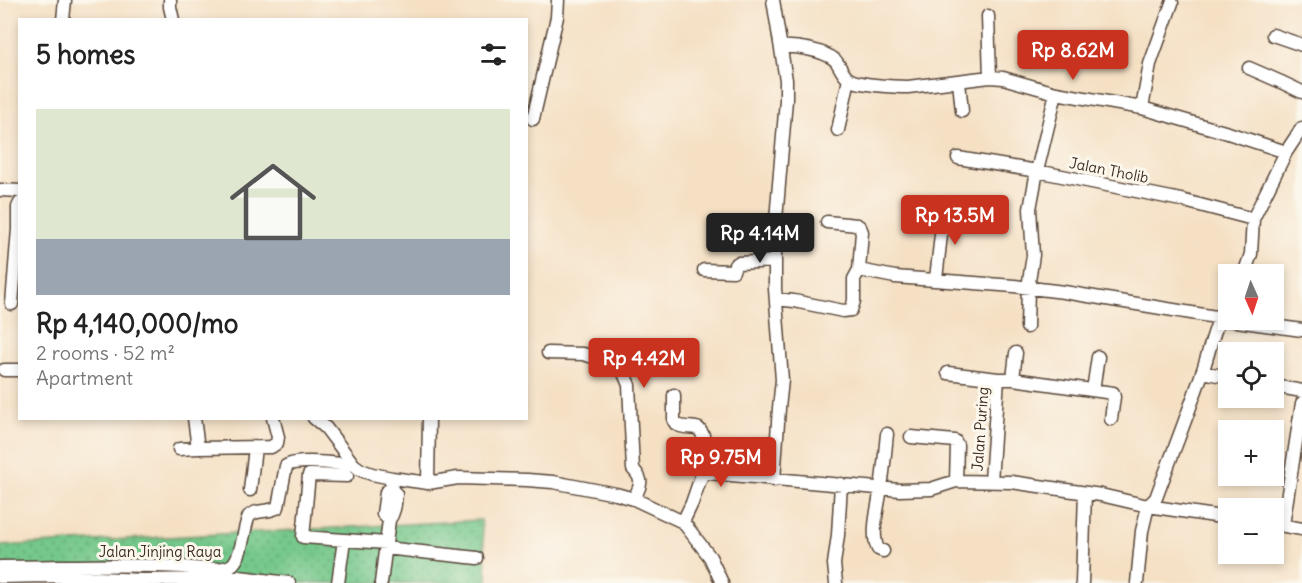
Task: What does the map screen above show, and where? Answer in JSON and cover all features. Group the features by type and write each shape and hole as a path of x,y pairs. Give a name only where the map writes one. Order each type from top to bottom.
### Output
{"street":[{"path":"63,18 65,0"},
{"path":"170,0 173,18"},
{"path":"533,119 557,16 558,0"},
{"path":"772,0 786,80 775,232 776,299 782,380 774,480"},
{"path":"1142,108 1150,64 1172,3"},
{"path":"988,16 990,77"},
{"path":"1273,35 1302,45"},
{"path":"782,47 795,46 819,53 836,61 849,79 864,83 908,87 990,77 1003,78 1056,93 1142,108 1286,152"},
{"path":"1249,68 1302,92"},
{"path":"838,130 849,79"},
{"path":"959,82 962,111"},
{"path":"1027,327 1028,288 1033,255 1030,209 1056,93"},
{"path":"1248,264 1251,254 1253,219 1286,152 1302,128"},
{"name":"Jalan Tholib","path":"958,158 1037,171 1181,200 1253,219"},
{"path":"0,190 18,191"},
{"path":"12,304 18,207"},
{"path":"936,279 944,208"},
{"path":"776,299 843,311 851,310 854,301 854,279 859,270 862,232 857,225 826,222"},
{"path":"704,270 732,271 738,263 775,261"},
{"path":"859,270 895,277 1028,288 1218,318"},
{"path":"1284,327 1302,330"},
{"path":"1137,583 1142,531 1148,506 1156,498 1202,372 1220,330"},
{"path":"1013,379 1016,352"},
{"path":"548,353 583,354 607,361 622,371 629,385 633,469 640,476 640,485 634,499"},
{"path":"1093,390 1098,357"},
{"path":"4,370 18,370"},
{"path":"1202,372 1218,375"},
{"path":"948,373 1013,379 1113,393 1111,418"},
{"name":"Jalan Puring","path":"991,481 998,379"},
{"path":"1284,388 1302,391"},
{"path":"674,395 676,424 699,429 703,435 702,474 683,522"},
{"path":"1284,502 1298,452 1302,402"},
{"path":"194,420 198,448"},
{"path":"179,449 271,447 277,443 278,437 274,420"},
{"path":"316,420 326,428 351,471"},
{"path":"428,483 429,420"},
{"path":"883,551 876,546 874,533 887,434"},
{"path":"911,437 955,441 957,445 956,481"},
{"path":"250,489 255,448"},
{"name":"Jalan Jinjing Raya","path":"0,567 228,567 233,564 239,552 249,516 252,513 274,510 278,507 286,466 290,463 304,462 351,471"},
{"path":"477,558 344,540 303,537 309,475 361,470 392,484 428,483 458,478 527,480 553,482 616,494 634,499 683,522 710,557 722,583"},
{"path":"702,474 900,490 931,489 956,481 1011,482 1218,516"},
{"path":"381,583 389,520 383,514 386,492 392,484"},
{"path":"836,583 834,564 841,484"},
{"path":"1082,583 1085,493"},
{"path":"1284,525 1302,529"},
{"path":"338,583 344,540"},
{"path":"0,577 95,581 220,579 289,583"}],"green space":[{"path":"481,520 488,583 70,583 70,578 0,579 0,546"}]}
